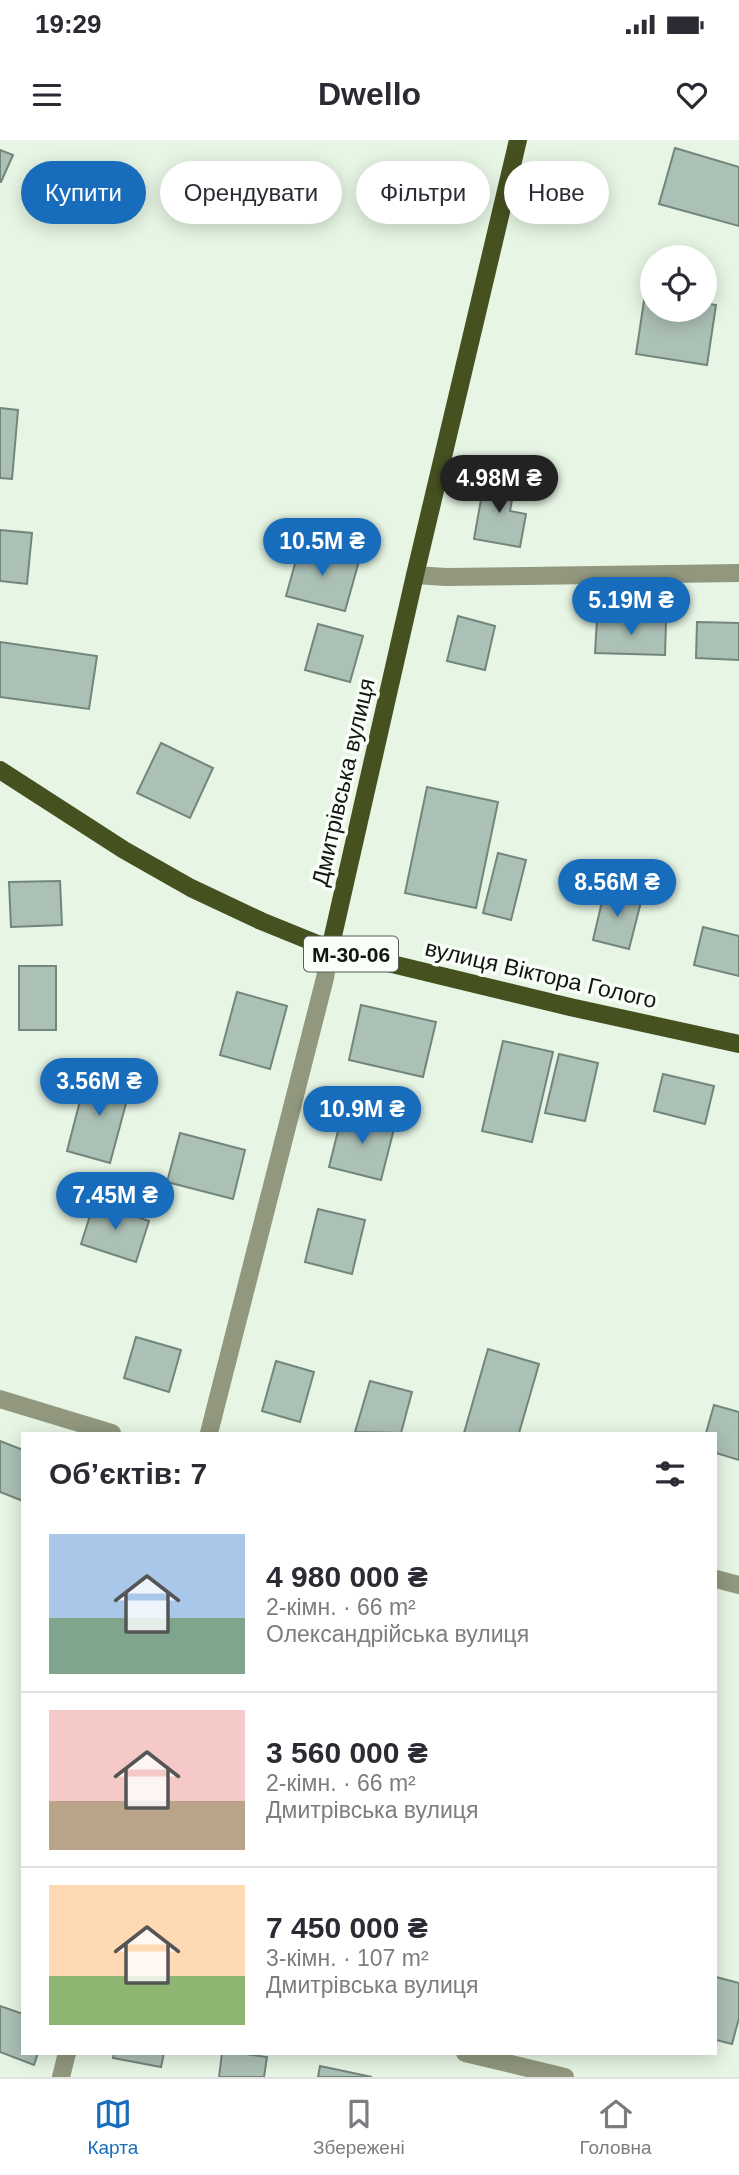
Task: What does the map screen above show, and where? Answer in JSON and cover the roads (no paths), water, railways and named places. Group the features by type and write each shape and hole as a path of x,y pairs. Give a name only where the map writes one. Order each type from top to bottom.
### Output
{"main road":[{"name":"Дмитрівська вулиця","path":"330,949 518,140"},
{"name":"вулиця Віктора Голого","path":"0,770 124,850 191,888 330,949 570,1007 739,1044"}],"street":[{"path":"415,575 446,578 739,573"},
{"name":"Дмитрівська вулиця","path":"209,1432 325,978 330,949"},
{"path":"0,1399 109,1432"},
{"path":"717,1579 739,1585"},
{"path":"61,2077 66,2055"},
{"path":"473,2055 565,2077"}]}
